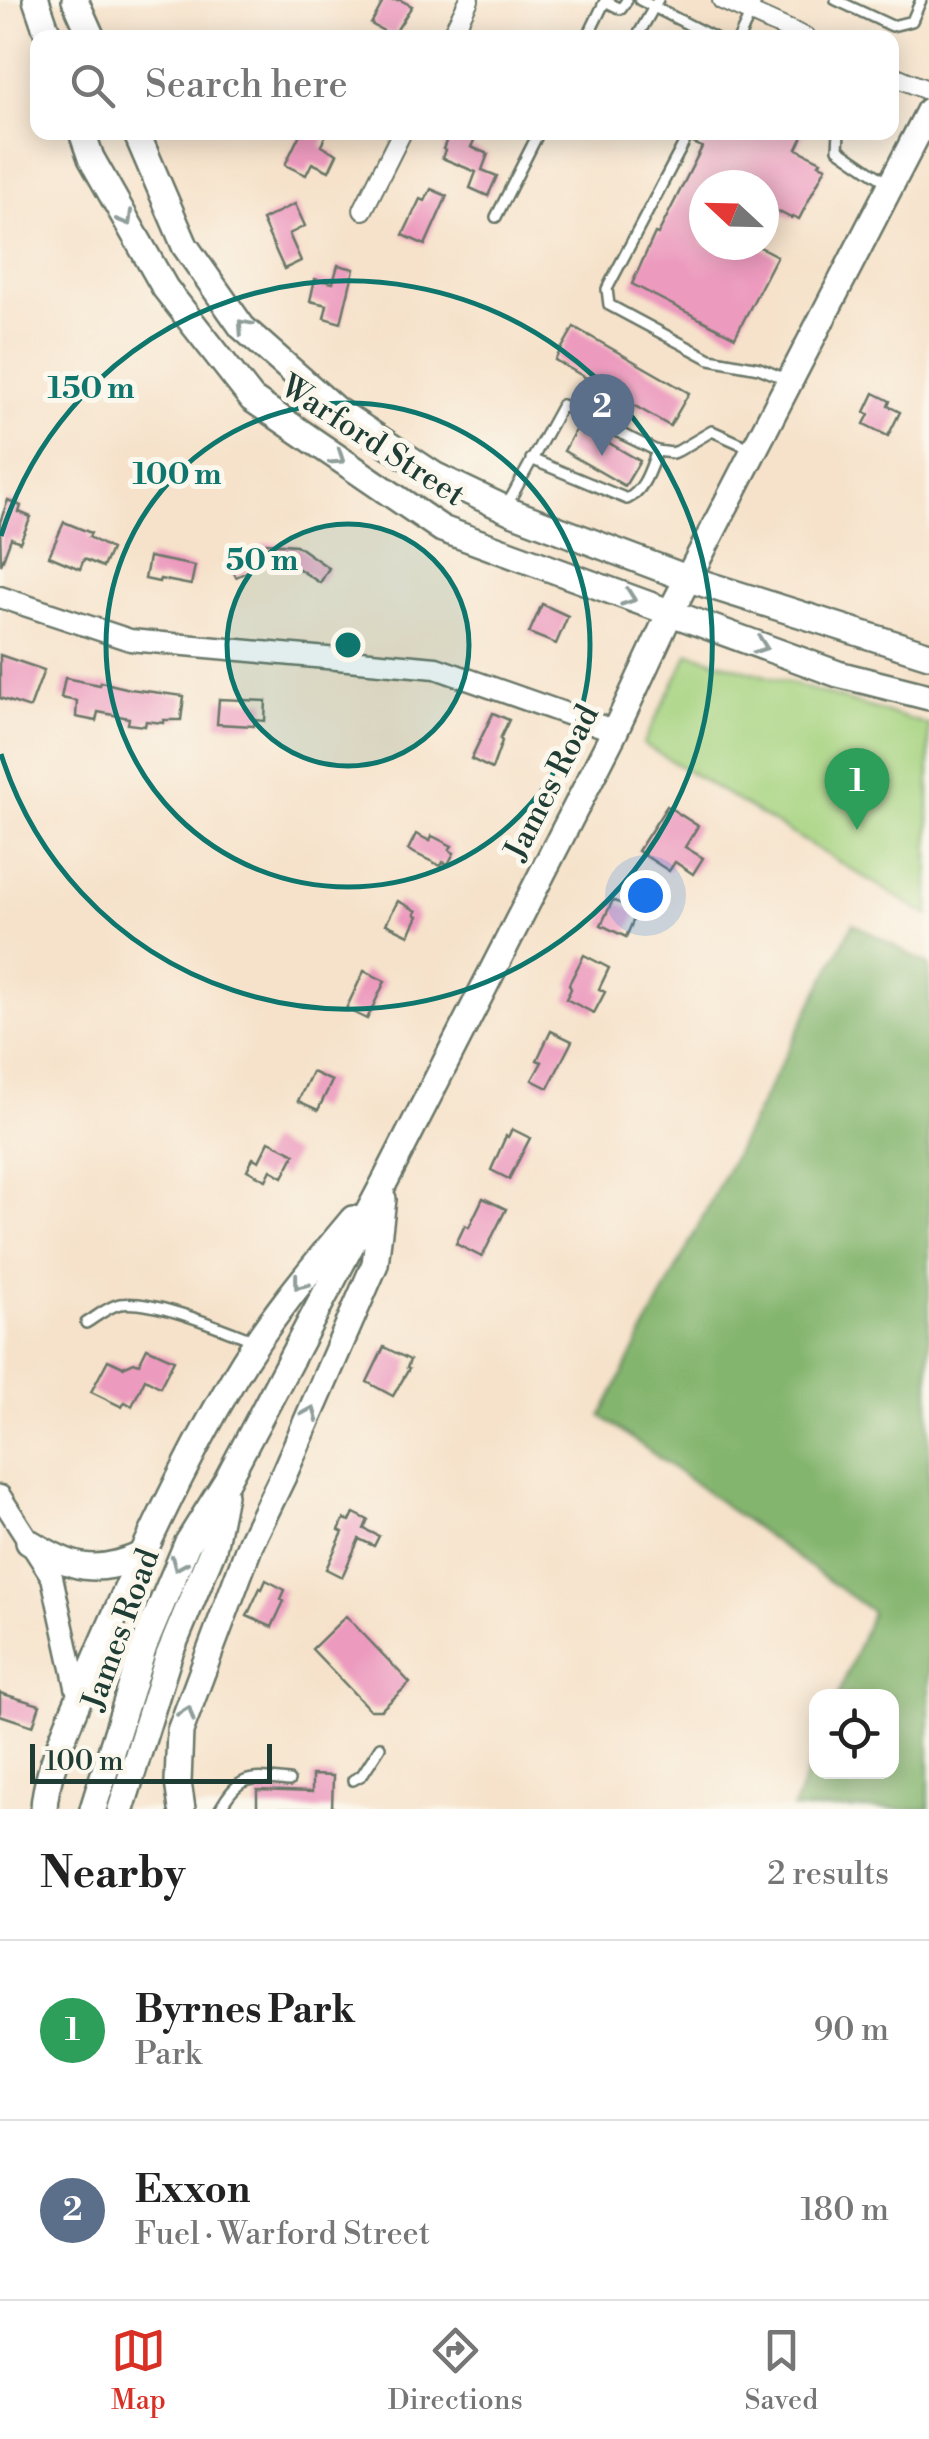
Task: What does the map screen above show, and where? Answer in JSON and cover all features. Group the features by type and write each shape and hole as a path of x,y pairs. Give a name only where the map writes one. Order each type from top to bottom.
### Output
{"main road":[{"path":"36,0 46,30"},
{"path":"75,0 88,30"},
{"name":"James Road","path":"93,1809 144,1646 187,1544 227,1480 385,1181 929,111"},
{"name":"Warford Street","path":"85,140 91,158 166,288 252,399 442,529 838,674 929,698"},
{"name":"Warford Street","path":"139,140 185,246 242,327 336,410 434,475 505,509 689,579 929,655"},
{"path":"44,1809 48,1780 79,1700 192,1453 235,1374 300,1282 385,1181"},
{"path":"182,1809 178,1782 180,1731 251,1542 375,1264 385,1181"},
{"name":"James Road","path":"121,1809 169,1655 213,1549 227,1480"},
{"path":"29,1542 60,1560 86,1567 117,1566 144,1554"}],"street":[{"path":"454,30 469,0"},
{"path":"722,0 754,7 793,30"},
{"path":"899,78 929,92"},
{"path":"362,210 398,140"},
{"path":"0,596 130,640 436,668 614,731"},
{"path":"0,1496 52,1577 79,1700"}],"lane":[{"path":"591,30 606,1 622,9 627,0"},
{"path":"640,0 656,3 702,30"},
{"path":"836,0 892,26 912,21 921,0"},
{"path":"642,30 656,3"},
{"path":"743,30 754,7"},
{"path":"496,217 535,140"},
{"path":"685,140 608,289 609,305 710,359 759,368 790,381"},
{"path":"839,140 838,149 891,186"},
{"path":"505,509 562,406 657,450 678,451 712,430 754,450"},
{"path":"531,459 627,498 644,483 657,450"},
{"path":"86,1323 118,1304 148,1306 258,1342"},
{"path":"353,1780 362,1776 380,1747"},
{"path":"220,1809 231,1789 240,1782 260,1778 289,1781"}],"green space":[{"path":"689,653 929,725 929,916 643,744"},
{"path":"853,923 929,965 929,1809 793,1809 809,1768 809,1779 899,1779 899,1689 841,1689 872,1612 601,1416"}],"building":[{"path":"384,0 400,0 412,6 397,30 382,30 371,24"},
{"path":"297,140 324,140 321,146 337,154 329,171 312,163 306,175 285,165"},
{"path":"447,140 474,140 471,147 488,154 482,170 497,176 488,196 470,188 476,172 442,158"},
{"path":"694,140 801,140 797,149 826,167 799,219 791,218 779,212 779,170 690,170 702,147"},
{"path":"689,173 689,260 775,260 735,337 632,284 655,233 658,234"},
{"path":"431,189 447,196 425,245 403,235 420,199 425,201"},
{"path":"295,204 305,226 289,234 301,261 284,269 262,220"},
{"path":"338,265 354,269 341,323 324,318 327,305 310,301 315,279 333,283"},
{"path":"574,327 689,393 670,426 555,360"},
{"path":"874,393 900,412 888,436 864,424"},
{"path":"578,425 640,461 625,486 564,451"},
{"path":"8,500 21,506 19,512 31,517 20,542 11,538 1,565 0,522"},
{"path":"64,522 91,533 89,537 111,549 103,567 84,559 80,569 49,556"},
{"path":"266,543 296,545 329,568 320,583 290,563 269,561 236,577 229,562"},
{"path":"149,557 195,566 191,585 145,579"},
{"path":"542,604 568,616 556,644 529,633"},
{"path":"0,655 44,670 30,708 0,698"},
{"path":"65,678 184,696 181,720 146,721 145,726 128,724 129,718 98,712 96,721 76,717 77,701 61,698"},
{"path":"219,699 266,701 265,721 255,720 254,726 217,724"},
{"path":"493,713 509,720 492,769 471,759"},
{"path":"667,806 698,826 685,847 703,858 693,874 675,862 669,871 638,851"},
{"path":"416,834 430,841 432,836 452,846 449,850 454,853 448,864 443,862 441,866 408,850"},
{"path":"613,900 637,912 626,937 601,925"},
{"path":"398,901 417,911 409,935 386,924"},
{"path":"584,955 609,968 599,989 605,992 594,1013 566,999"},
{"path":"364,971 385,981 367,1019 346,1009"},
{"path":"551,1031 572,1041 548,1088 532,1080"},
{"path":"312,1072 332,1081 318,1110 298,1101"},
{"path":"512,1129 530,1138 509,1179 491,1170"},
{"path":"269,1141 295,1154 283,1177 271,1170 266,1180 247,1170 253,1158 259,1161"},
{"path":"483,1198 506,1209 482,1257 456,1244"},
{"path":"384,1347 410,1360 393,1396 367,1382"},
{"path":"147,1348 174,1360 160,1387 145,1379 132,1406 125,1402 122,1407 91,1392 108,1360 123,1367 139,1364"},
{"path":"354,1513 368,1520 364,1529 379,1536 374,1546 359,1539 342,1577 326,1569 343,1532 339,1530 344,1519 350,1521"},
{"path":"266,1580 285,1590 272,1627 247,1616"},
{"path":"346,1616 410,1683 381,1710 370,1710 312,1649"},
{"path":"0,1693 40,1705 33,1726 0,1715"},
{"path":"312,1775 333,1776 332,1809 257,1809 257,1790 312,1792"}],"place":[{"name":"Exxon","path":"602,456"},
{"name":"Byrnes Park","path":"857,830"}]}
